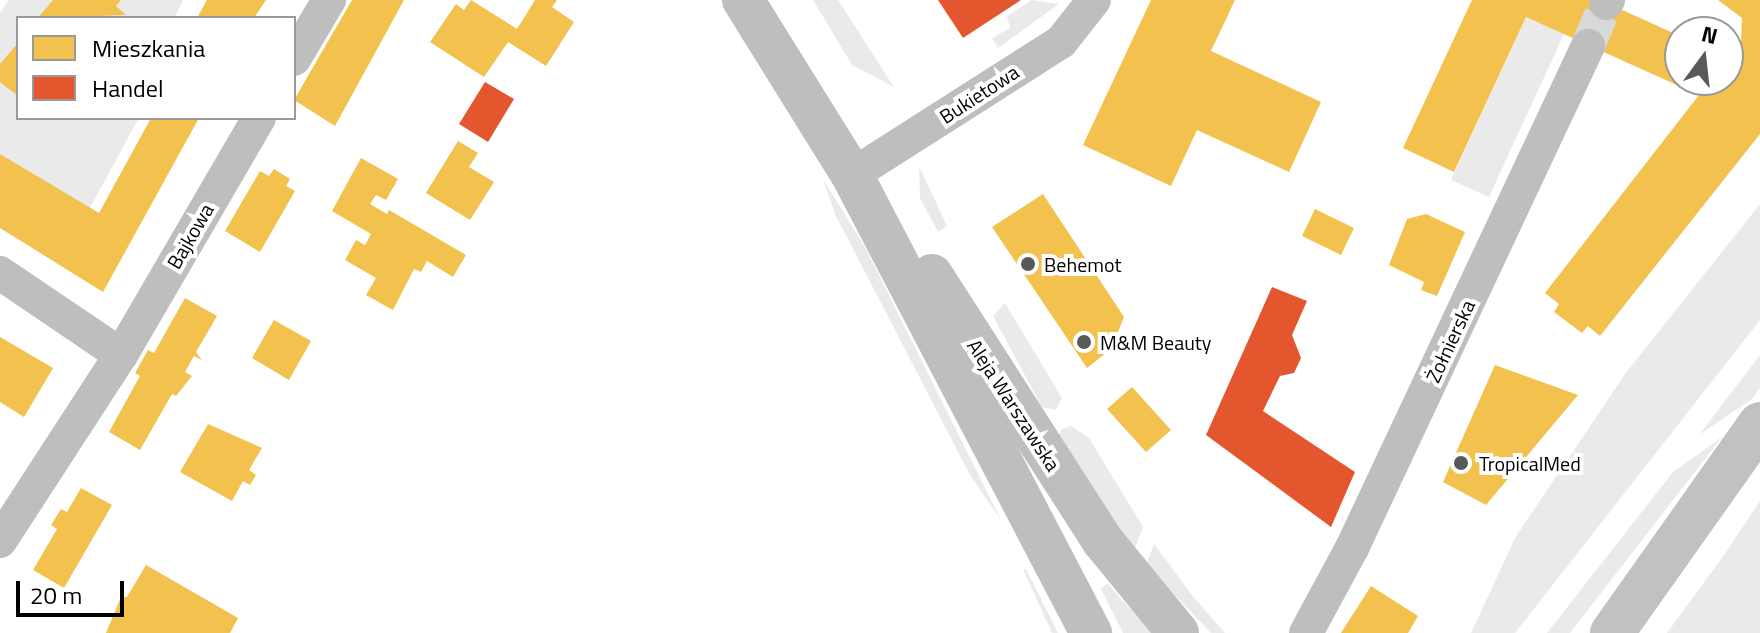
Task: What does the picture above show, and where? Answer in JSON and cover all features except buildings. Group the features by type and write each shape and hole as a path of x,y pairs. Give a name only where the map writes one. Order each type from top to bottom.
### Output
{"main road":[{"path":"1612,633 1760,424"}],"street":[{"path":"296,56 329,0"},
{"name":"Aleja Warszawska","path":"743,0 852,175 1091,633"},
{"name":"Bukietowa","path":"852,175 1061,42 1094,0"},
{"name":"Żołnierska","path":"1306,633 1352,548 1588,46"},
{"name":"Bajkowa","path":"0,541 121,355 258,120"},
{"name":"Aleja Warszawska","path":"852,175 917,251 1102,540 1178,633"},
{"path":"0,273 121,355"}],"shaded area":[{"path":"9,0 183,0 177,16 16,16 16,120 138,120 86,215 0,155 0,13"},
{"path":"813,0 838,0 894,87 852,65"},
{"path":"1032,0 1059,4 998,48 992,38 1010,28 1007,16"},
{"path":"1526,17 1564,34 1489,197 1451,180"},
{"path":"919,166 947,226 938,232 920,198"},
{"path":"823,179 866,249 1001,520 970,475 835,214"},
{"path":"1760,204 1760,320 1515,633 1471,633 1515,538 1625,374"},
{"path":"1005,303 1062,398 1056,410 1042,407 993,316"},
{"path":"1760,355 1760,388 1752,399 1699,435"},
{"path":"1071,426 1089,438 1143,527 1133,553 1057,438 1062,429"},
{"path":"1722,437 1570,633 1547,633 1673,472"},
{"path":"1760,501 1760,633 1667,633 1724,555"},
{"path":"1154,544 1225,633 1211,633 1146,565"},
{"path":"1023,569 1026,569 1058,633 1052,633"},
{"path":"1108,583 1154,633 1123,633 1101,589"}],"tunnel":[{"path":"1588,46 1606,3"}],"place":[{"name":"Behemot","path":"1028,264"},
{"name":"M&M Beauty","path":"1084,342"},
{"name":"TropicalMed","path":"1461,463"}]}
